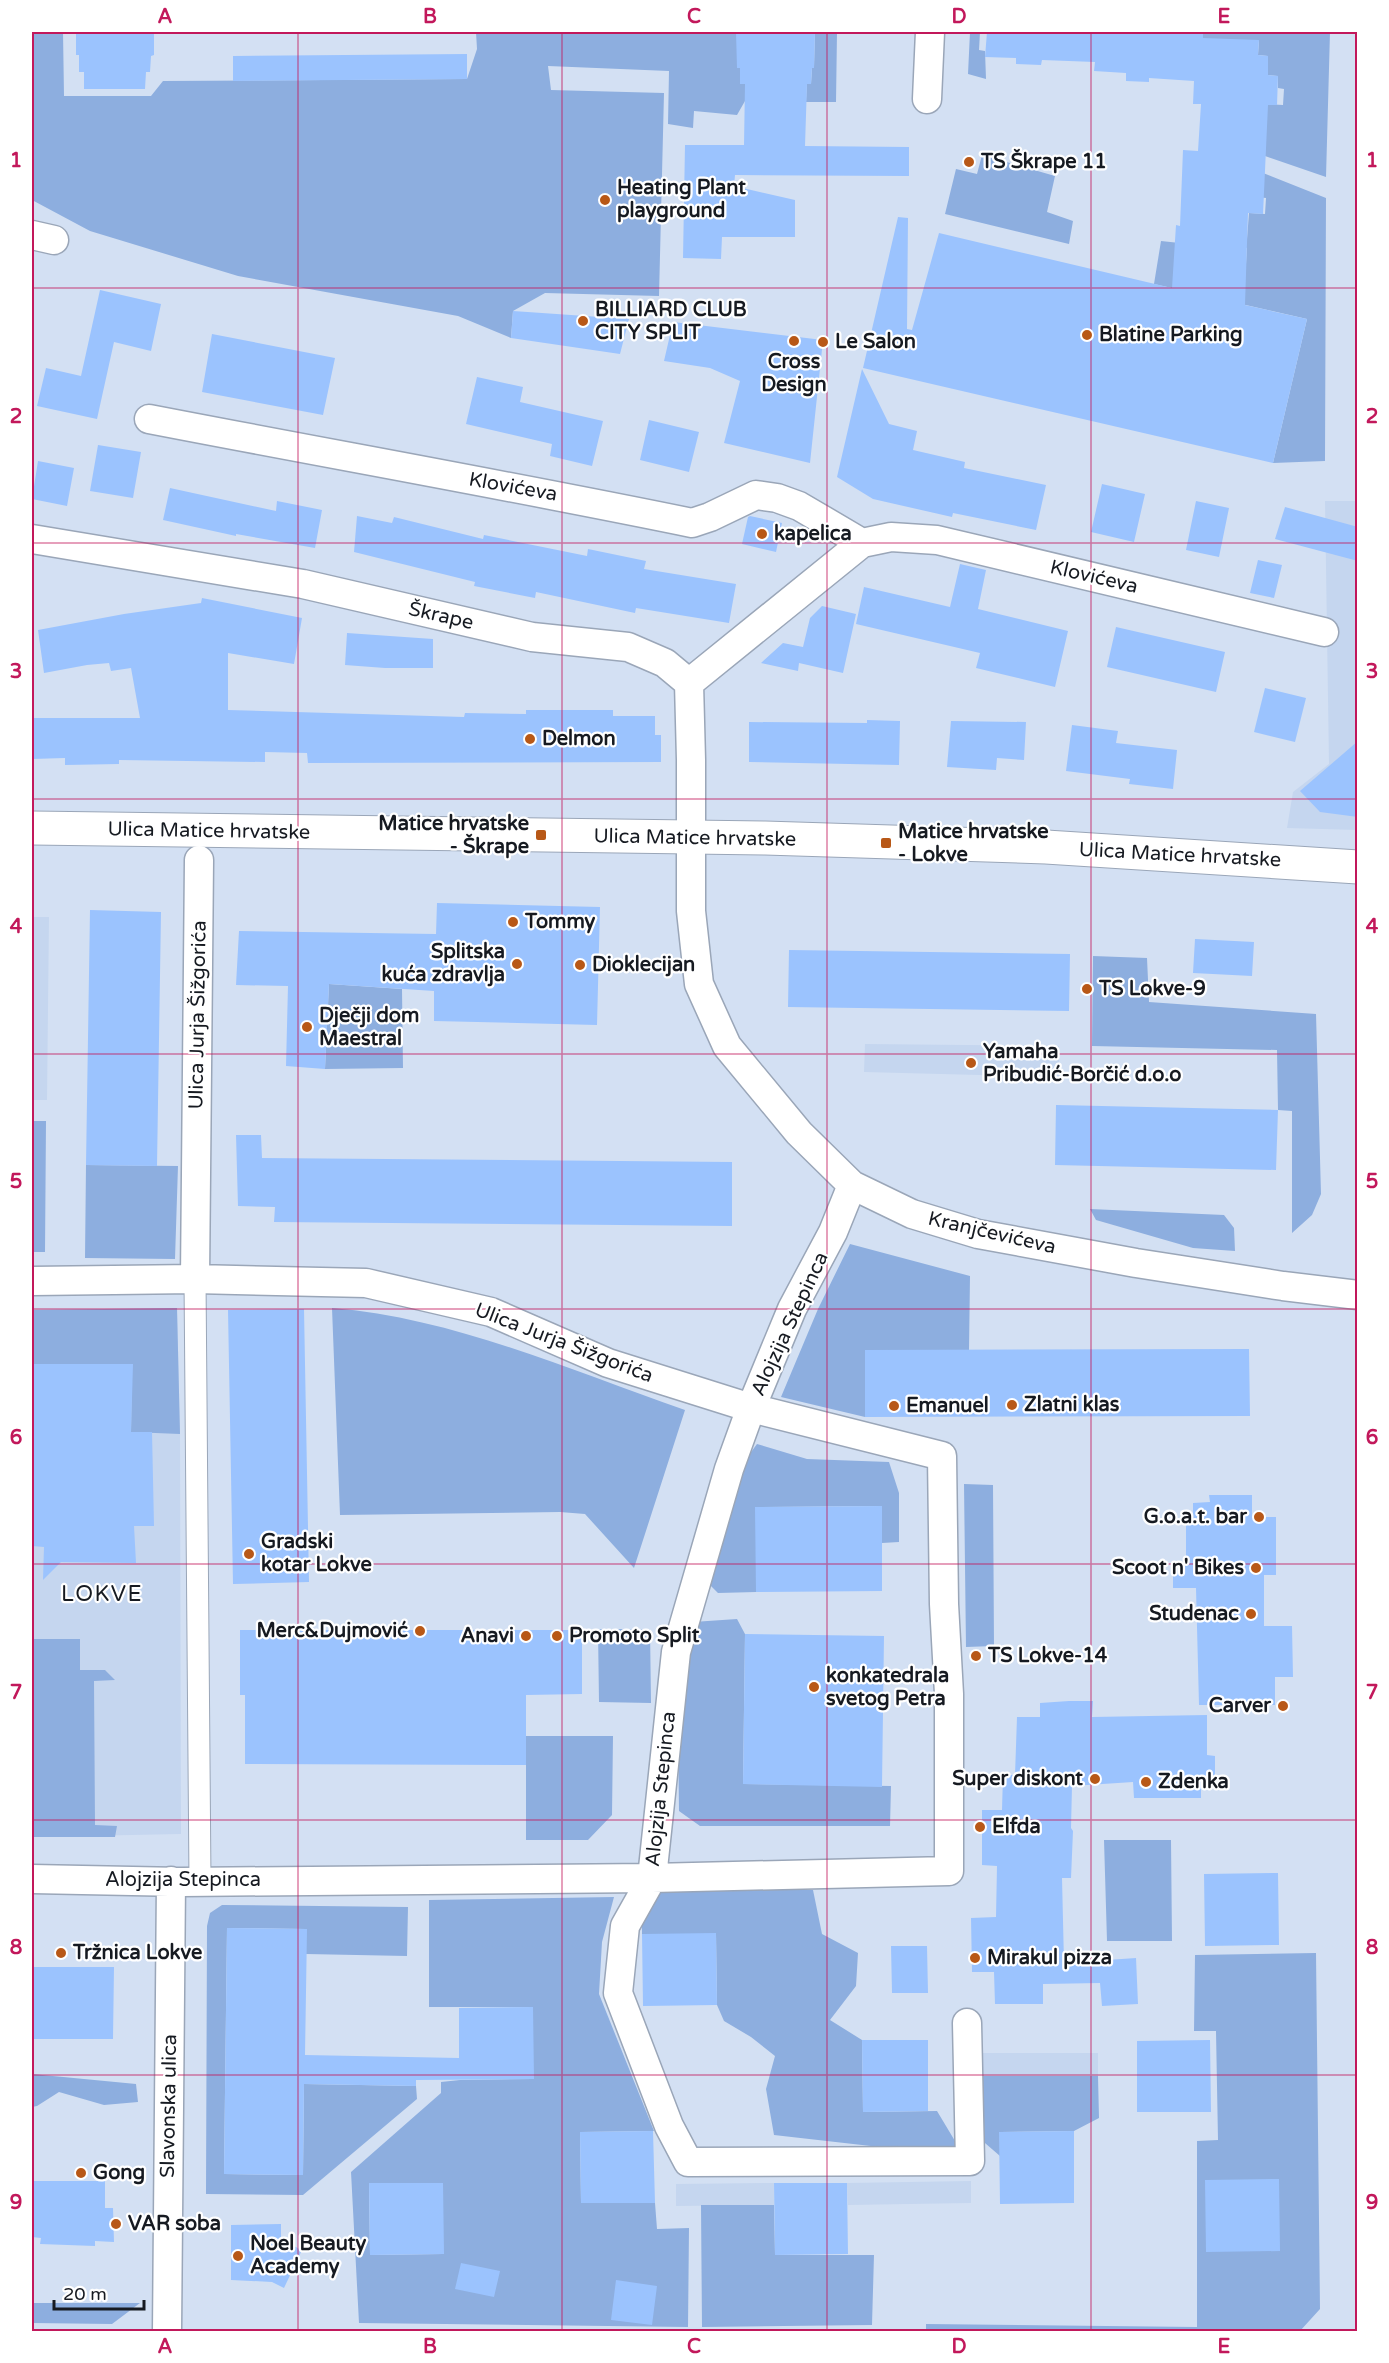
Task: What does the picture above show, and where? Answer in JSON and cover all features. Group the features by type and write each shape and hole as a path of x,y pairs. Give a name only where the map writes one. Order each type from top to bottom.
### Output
{"street":[{"path":"927,99 930,32"},
{"name":"Klovićeva","path":"149,419 389,466 539,491 692,523 756,495 777,498 799,506 862,543"},
{"name":"Klovićeva","path":"689,683 862,543 891,537 937,540 1324,632"},
{"name":"Škrape","path":"32,539 303,584 532,637 628,647 665,663 689,683"},
{"path":"689,683 691,838"},
{"name":"Ulica Matice hrvatske","path":"32,828 691,838 1046,847 1358,867"},
{"name":"Kranjčevićeva","path":"691,838 691,911 699,984 727,1046 799,1133 852,1185 912,1214 978,1234 1283,1286 1358,1295"},
{"name":"Ulica Jurja Šižgorića","path":"195,1279 199,860"},
{"name":"Alojzija Stepinca","path":"32,1879 200,1881 652,1878 676,1652 729,1469 751,1408 792,1309 833,1232 852,1185"},
{"path":"195,1279 200,1881"},
{"name":"Ulica Jurja Šižgorića","path":"32,1281 195,1279 366,1283 491,1312 608,1364 751,1408 942,1455 944,1604 949,1694 949,1871 652,1878"},
{"path":"652,1878 625,1926 618,1993 669,2126 688,2162 970,2161 967,2023"},
{"name":"Slavonska ulica","path":"167,2331 171,1881"}],"shaded area":[{"path":"32,32 63,32 64,96 151,96 163,81 467,79 477,49 476,32 737,32 737,67 740,68 740,84 745,84 745,101 737,115 694,111 693,128 668,124 669,71 548,66 551,90 664,93 659,296 545,293 513,311 511,338 458,316 238,276 90,231 32,200"},
{"path":"815,32 837,32 836,102 806,102 807,84 811,84 814,67"},
{"path":"970,32 980,32 979,50 985,51 986,79 968,74"},
{"path":"1203,32 1330,32 1326,177 1265,156 1266,104 1283,105 1284,89 1278,88 1278,76 1268,75 1268,56 1258,55 1259,41 1202,44"},
{"path":"982,155 1055,176 1047,212 1073,221 1069,244 945,214 956,169 977,174"},
{"path":"1258,171 1326,198 1325,461 1273,463 1307,319 1154,284 1161,241 1189,244 1246,264 1247,248 1239,246 1247,239 1249,213 1265,214 1266,198 1257,197"},
{"path":"1325,501 1357,501 1357,830 1287,828 1293,792 1329,764"},
{"path":"32,917 49,917 47,1100 32,1100"},
{"path":"1093,956 1147,958 1149,1002 1316,1014 1321,1194 1312,1215 1292,1233 1292,1111 1278,1110 1277,1050 1092,1046"},
{"path":"329,984 402,989 403,1068 325,1069"},
{"path":"865,1044 1059,1046 1059,1077 864,1072"},
{"path":"32,1121 46,1121 45,1252 32,1252"},
{"path":"86,1165 178,1166 175,1259 85,1258"},
{"path":"1090,1209 1224,1215 1234,1228 1235,1251 1193,1248 1096,1220"},
{"path":"850,1244 970,1276 969,1350 865,1350 865,1417 781,1397 818,1309"},
{"path":"177,1308 180,1434 181,1834 32,1837 32,1310"},
{"path":"177,1308 180,1434 131,1432 132,1364 32,1364 32,1310"},
{"path":"332,1308 377,1314 467,1334 685,1410 634,1568 585,1514 560,1512 340,1515"},
{"path":"757,1444 807,1459 889,1462 899,1493 899,1542 882,1543 881,1506 756,1507 756,1592 718,1593 707,1582 740,1467"},
{"path":"964,1484 993,1485 994,1646 966,1647"},
{"path":"737,1619 745,1634 743,1784 891,1786 890,1826 700,1826 679,1811 678,1726 693,1622"},
{"path":"598,1629 650,1629 651,1703 599,1702"},
{"path":"32,1639 80,1639 80,1670 105,1670 115,1680 94,1681 95,1825 117,1826 115,1837 32,1837"},
{"path":"526,1736 613,1736 612,1815 588,1840 526,1840"},
{"path":"1104,1840 1171,1840 1172,1941 1107,1941"},
{"path":"664,1888 813,1890 822,1934 858,1953 856,1986 830,2020 862,2040 863,2112 937,2111 958,2146 906,2150 774,2135 766,2089 775,2056 751,2037 724,2021 717,2005 716,1934 642,1934 642,1916"},
{"path":"614,1897 602,1942 599,1994 654,2131 580,2132 581,2203 655,2203 657,2229 689,2228 688,2327 359,2323 351,2172 441,2093 441,2082 533,2079 533,2007 429,2007 429,1900","holes":["443,2183 443,2254 370,2255 369,2184"]},
{"path":"222,1905 408,1907 407,1956 306,1954 306,1929 227,1928 224,2174 303,2175 304,2084 416,2086 417,2099 303,2195 206,2194 207,1926 210,1913"},
{"path":"1316,1953 1320,2309 1300,2331 926,2332 926,2324 1197,2327 1197,2141 1218,2140 1216,2031 1194,2031 1195,1955"},
{"path":"980,2053 1098,2053 1098,2076 980,2076"},
{"path":"32,2074 136,2084 138,2102 104,2105 59,2092 32,2107"},
{"path":"980,2076 1098,2076 1099,2118 1074,2131 1000,2132 1000,2156 978,2137"},
{"path":"971,2181 971,2203 848,2205 847,2183"},
{"path":"774,2183 774,2205 676,2206 676,2184"},
{"path":"701,2205 774,2205 775,2255 874,2255 872,2325 702,2327"},
{"path":"32,2303 140,2303 112,2324 32,2323"}],"building":[{"path":"76,32 154,32 154,55 151,56 150,72 146,72 145,89 84,89 84,72 79,72 79,55 76,55"},
{"path":"736,32 815,32 814,68 812,68 811,84 807,84 805,146 909,147 909,176 735,175 734,186 795,200 795,237 722,237 721,259 683,258 685,145 744,145 745,84 740,84 740,68 737,68"},
{"name":"Blatine Parking","path":"987,32 1203,32 1203,38 1259,40 1258,55 1268,56 1268,75 1278,76 1277,105 1268,105 1263,214 1248,213 1245,305 1307,319 1273,463 863,368 898,217 908,218 907,329 912,330 939,233 1172,288 1176,225 1180,226 1183,150 1198,151 1201,104 1193,104 1194,81 1149,78 1149,82 1126,81 1126,73 1094,71 1095,62 1042,60 1041,65 1016,64 1016,58 985,57"},
{"path":"467,54 467,79 233,81 233,56"},
{"path":"100,290 161,304 151,351 114,342 97,419 37,406 46,368 81,376"},
{"path":"513,311 629,319 620,354 511,338"},
{"path":"673,322 823,340 810,463 724,443 740,381 710,368 664,361"},
{"path":"212,334 335,358 323,415 202,392"},
{"path":"862,369 889,424 917,431 913,450 965,462 964,468 1046,485 1036,530 953,513 952,517 873,499 837,477"},
{"path":"477,377 523,387 520,402 603,421 592,466 550,456 552,444 466,424"},
{"path":"649,420 699,432 689,472 640,460"},
{"path":"98,445 141,452 133,498 90,491"},
{"path":"38,461 74,468 67,506 32,499"},
{"path":"1102,484 1145,494 1134,542 1091,532"},
{"path":"170,488 276,511 277,501 322,510 315,548 236,534 236,536 163,520"},
{"path":"1196,501 1229,508 1219,557 1186,550"},
{"path":"1285,507 1358,527 1358,561 1275,539"},
{"path":"357,516 392,523 394,517 483,539 484,535 587,556 588,549 646,561 644,569 736,584 729,623 636,608 635,613 536,592 535,598 474,586 475,582 354,552"},
{"name":"kapelica","path":"750,516 782,523 776,552 742,544"},
{"path":"1258,560 1282,565 1274,598 1250,593"},
{"path":"960,564 986,570 978,609 1068,631 1055,687 976,668 980,653 856,624 864,587 950,607"},
{"path":"202,598 302,618 294,664 228,653 228,710 464,717 465,713 526,714 526,710 613,710 613,716 655,716 655,735 661,735 661,762 308,763 307,753 265,752 265,762 119,760 119,764 65,765 65,758 32,759 32,718 140,718 131,668 111,671 109,663 44,673 38,630 201,603"},
{"path":"822,606 856,614 843,673 799,663 798,671 761,663 783,643 803,647 810,618"},
{"path":"1116,627 1225,652 1216,692 1107,667"},
{"path":"347,633 433,639 433,668 345,665"},
{"path":"1265,688 1306,698 1295,742 1254,732"},
{"path":"867,720 900,721 899,765 749,762 749,722 867,723"},
{"path":"951,721 1026,722 1024,760 997,758 996,770 947,767"},
{"path":"1072,725 1118,731 1116,743 1177,750 1173,789 1129,784 1130,779 1066,771"},
{"path":"1358,741 1358,817 1320,812 1300,791"},
{"path":"437,903 600,907 597,1025 434,1021 434,991 329,984 325,1069 286,1066 288,986 236,985 239,931 436,934"},
{"path":"90,910 161,912 157,1166 86,1165"},
{"path":"1195,939 1254,942 1252,976 1193,973"},
{"path":"789,950 1070,954 1069,1011 788,1007"},
{"path":"1056,1105 1278,1110 1276,1170 1055,1165"},
{"path":"236,1135 261,1135 262,1158 732,1162 732,1226 274,1222 275,1207 238,1206"},
{"path":"304,1309 309,1582 233,1584 228,1310"},
{"path":"1249,1349 1250,1416 865,1417 865,1350"},
{"path":"32,1364 133,1364 131,1432 152,1432 154,1526 134,1526 136,1563 61,1562 43,1580 44,1547 32,1546"},
{"path":"1209,1495 1252,1495 1252,1517 1276,1517 1276,1575 1264,1575 1264,1626 1292,1626 1293,1677 1275,1677 1275,1705 1199,1705 1196,1588 1173,1588 1173,1564 1186,1564 1186,1514 1193,1514 1193,1503 1210,1502"},
{"path":"882,1506 882,1591 756,1592 755,1507"},
{"path":"240,1630 582,1630 582,1694 526,1695 526,1765 245,1764 245,1695 240,1695"},
{"name":"konkatedrala svetog Petra","path":"745,1634 884,1636 882,1787 743,1784"},
{"path":"1093,1701 1092,1717 1207,1715 1207,1755 1215,1756 1215,1781 1201,1781 1201,1798 1134,1798 1133,1782 1072,1786 1071,1878 1062,1878 1064,1963 1136,1958 1138,2004 1102,2006 1100,1983 1043,1984 1043,2004 995,2004 994,1972 972,1972 971,1918 996,1917 997,1866 982,1865 982,1810 1002,1810 1003,1775 1015,1775 1017,1717 1040,1717 1040,1703"},
{"path":"1278,1873 1279,1945 1205,1946 1204,1874"},
{"path":"227,1928 307,1929 305,2055 459,2058 459,2008 533,2007 534,2079 416,2080 416,2086 304,2084 303,2175 224,2174"},
{"path":"716,1933 717,2005 643,2006 642,1934"},
{"path":"891,1946 927,1946 928,1993 892,1993"},
{"path":"32,1967 114,1967 113,2039 32,2039"},
{"path":"862,2040 928,2040 928,2111 863,2112"},
{"path":"1210,2040 1211,2112 1137,2112 1137,2041"},
{"path":"653,2131 655,2203 581,2203 580,2132"},
{"path":"1074,2131 1074,2203 1000,2204 999,2132"},
{"path":"1279,2179 1280,2251 1206,2252 1205,2180"},
{"path":"32,2181 105,2181 105,2208 113,2208 114,2242 95,2241 95,2246 40,2244 41,2238 32,2237"},
{"path":"369,2183 443,2183 444,2254 370,2255"},
{"path":"774,2183 847,2183 848,2254 775,2255"},
{"path":"281,2224 281,2240 302,2250 284,2288 272,2282 231,2280 231,2225"},
{"path":"461,2263 500,2271 494,2297 455,2289"},
{"path":"616,2280 657,2286 652,2325 611,2320"}],"place":[{"name":"TS Škrape 11","path":"969,162"},
{"name":"Heating Plant playground","path":"605,200"},
{"name":"BILLIARD CLUB CITY SPLIT","path":"583,321"},
{"name":"Blatine Parking","path":"1087,335"},
{"name":"Cross Design","path":"794,341"},
{"name":"Le Salon","path":"823,342"},
{"name":"kapelica","path":"762,534"},
{"name":"Delmon","path":"530,739"},
{"name":"Matice hrvatske - Škrape","path":"541,835"},
{"name":"Matice hrvatske - Lokve","path":"886,843"},
{"name":"Tommy","path":"513,922"},
{"name":"Splitska kuća zdravlja","path":"517,964"},
{"name":"Dioklecijan","path":"580,965"},
{"name":"TS Lokve-9","path":"1087,989"},
{"name":"Dječji dom Maestral","path":"307,1027"},
{"name":"Yamaha Pribudić-Borčić d.o.o","path":"971,1063"},
{"name":"Zlatni klas","path":"1012,1405"},
{"name":"Emanuel","path":"894,1406"},
{"name":"G.o.a.t. bar","path":"1259,1517"},
{"name":"Gradski kotar Lokve","path":"249,1554"},
{"name":"Scoot n' Bikes","path":"1256,1568"},
{"name":"Studenac","path":"1251,1614"},
{"name":"Merc&Dujmović","path":"420,1631"},
{"name":"Anavi","path":"526,1636"},
{"name":"Promoto Split","path":"557,1636"},
{"name":"TS Lokve-14","path":"976,1656"},
{"name":"konkatedrala svetog Petra","path":"814,1687"},
{"name":"Carver","path":"1283,1706"},
{"name":"Super diskont","path":"1095,1779"},
{"name":"Zdenka","path":"1146,1782"},
{"name":"Elfda","path":"980,1827"},
{"name":"Tržnica Lokve","path":"61,1953"},
{"name":"Mirakul pizza","path":"975,1958"},
{"name":"Gong","path":"81,2173"},
{"name":"VAR soba","path":"116,2224"},
{"name":"Noel Beauty Academy","path":"238,2256"}],"district":[{"name":"LOKVE","path":"102,1594"}]}
